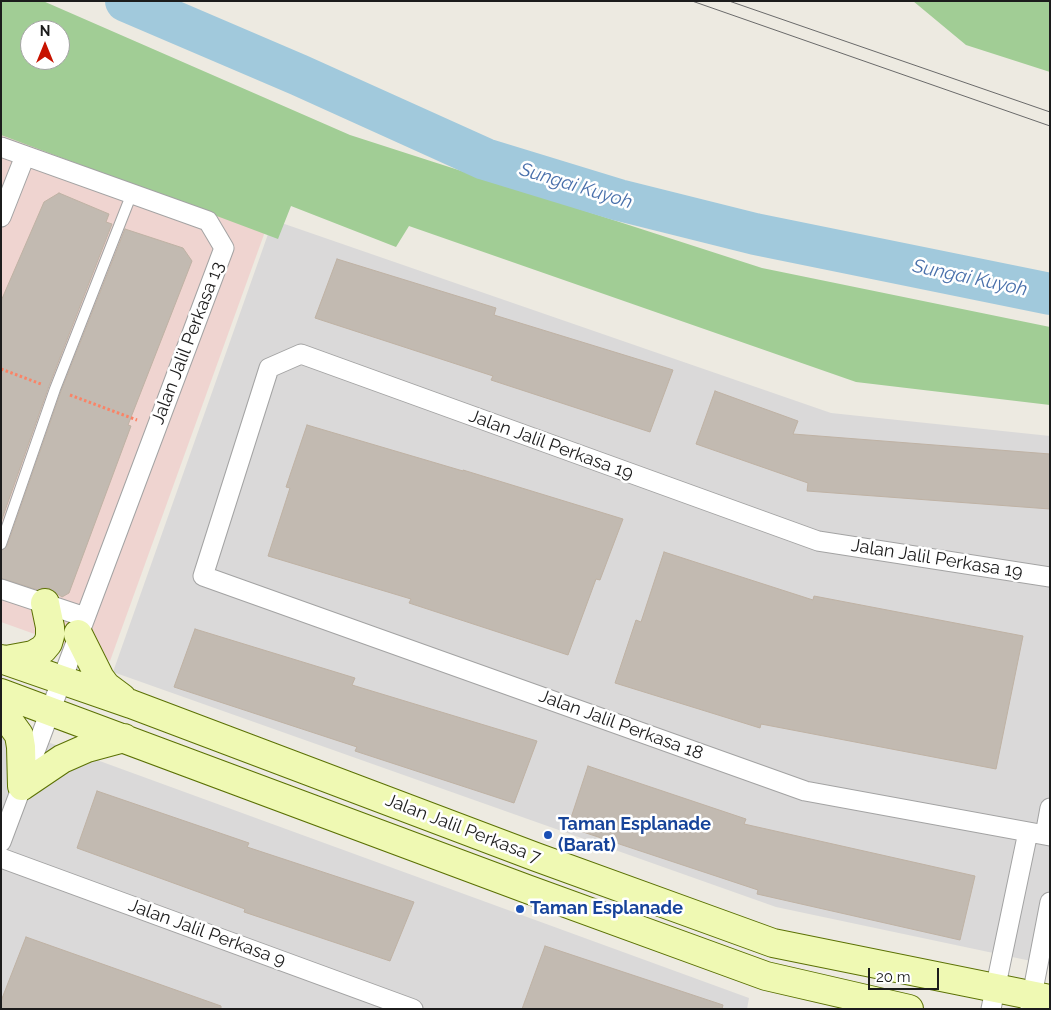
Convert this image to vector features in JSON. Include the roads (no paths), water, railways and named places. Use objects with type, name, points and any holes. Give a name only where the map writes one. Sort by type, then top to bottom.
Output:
[{"type":"street","name":"Jalan Jalil Perkasa 13","points":[[1,147],[208,221],[224,248],[1,842]]},
{"type":"street","points":[[1,217],[25,156]]},
{"type":"street","name":"Jalan Jalil Perkasa 19","points":[[203,576],[269,368],[301,354],[818,541],[1050,577]]},
{"type":"street","name":"Jalan Jalil Perkasa 18","points":[[203,576],[805,791],[1041,834]]},
{"type":"street","points":[[1,589],[44,604],[82,626],[100,678],[106,686],[131,704]]},
{"type":"street","points":[[3,660],[33,655],[48,643],[50,627],[44,604]]},
{"type":"street","name":"Jalan Jalil Perkasa 7","points":[[3,660],[131,704],[526,853],[773,943],[993,998],[1037,1001]]},
{"type":"street","name":"Jalan Jalil Perkasa 7","points":[[1,693],[766,976],[909,1009]]},
{"type":"street","points":[[1,710],[18,735],[21,747],[22,786]]},
{"type":"street","points":[[22,786],[62,759],[88,748],[124,738]]},
{"type":"street","points":[[993,998],[1050,808]]},
{"type":"street","name":"Jalan Jalil Perkasa 9","points":[[1,858],[413,1009]]},
{"type":"street","points":[[1037,1001],[1050,902]]},
{"type":"lane","points":[[1,544],[55,389],[132,194]]},
{"type":"waterway","name":"Sungai Kuyoh","points":[[126,1],[299,75],[485,159],[619,200],[755,234],[1050,294]]},
{"type":"tram line","points":[[692,1],[1050,126]]},
{"type":"tram line","points":[[729,1],[1050,112]]},
{"type":"place","name":"Taman Esplanade (Barat)","points":[[548,835]]},
{"type":"place","name":"Taman Esplanade","points":[[520,909]]}]
